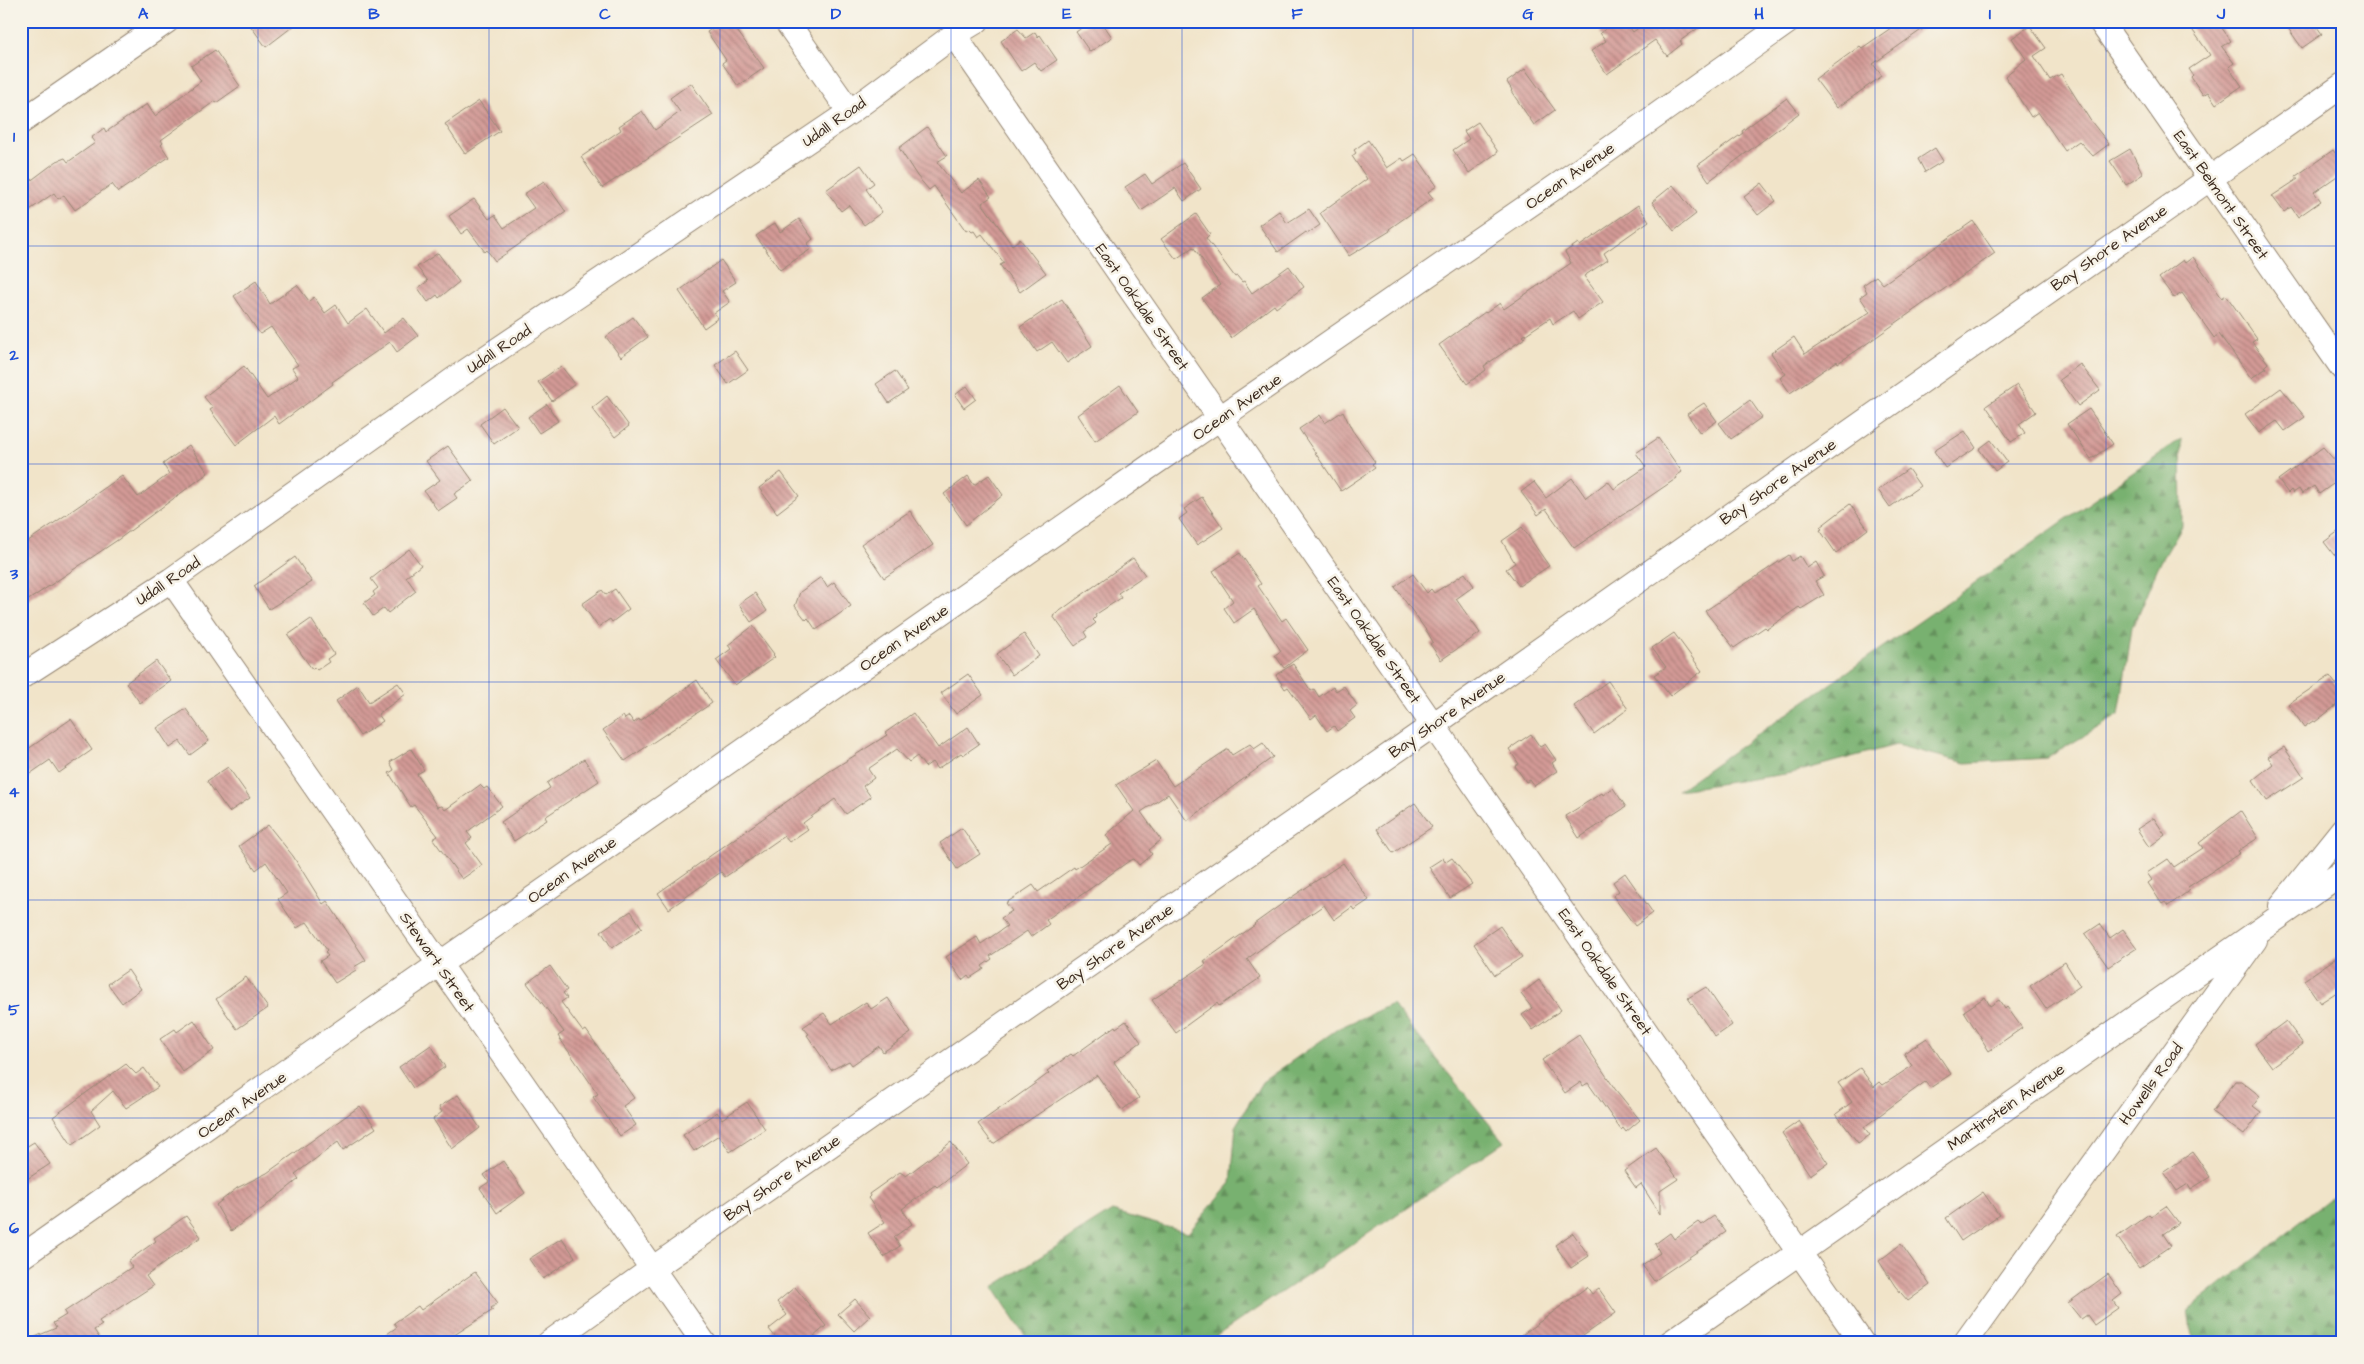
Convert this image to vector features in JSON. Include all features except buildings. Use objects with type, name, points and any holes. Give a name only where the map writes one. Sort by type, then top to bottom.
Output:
[{"type":"street","points":[[21,122],[167,21]]},
{"type":"street","points":[[786,21],[850,112]]},
{"type":"street","name":"Udall Road","points":[[21,677],[171,580],[453,380],[850,112],[954,35],[977,21]]},
{"type":"street","name":"Ocean Avenue","points":[[21,1257],[353,1027],[439,964],[1138,474],[1220,420],[1580,170],[1789,21]]},
{"type":"street","name":"East Belmont Street","points":[[2100,21],[2343,369]]},
{"type":"street","name":"East Oakdale Street","points":[[954,35],[1862,1343]]},
{"type":"street","name":"Bay Shore Avenue","points":[[549,1343],[652,1269],[1433,725],[2343,85]]},
{"type":"street","name":"Stewart Street","points":[[171,580],[704,1343]]},
{"type":"street","name":"Howells Road","points":[[1965,1343],[2266,925],[2343,829]]},
{"type":"street","name":"Martinstein Avenue","points":[[1670,1343],[2343,872]]},
{"type":"green space","points":[[2181,439],[2182,526],[2158,567],[2132,628],[2119,715],[2047,758],[1966,763],[1896,745],[1792,773],[1678,790]]},
{"type":"green space","points":[[1392,1004],[1504,1142],[1206,1343],[1030,1343],[993,1287],[1112,1211],[1188,1233],[1231,1183],[1236,1125],[1262,1082],[1339,1028]]},
{"type":"green space","points":[[2343,1188],[2343,1343],[2193,1343],[2188,1311]]}]
